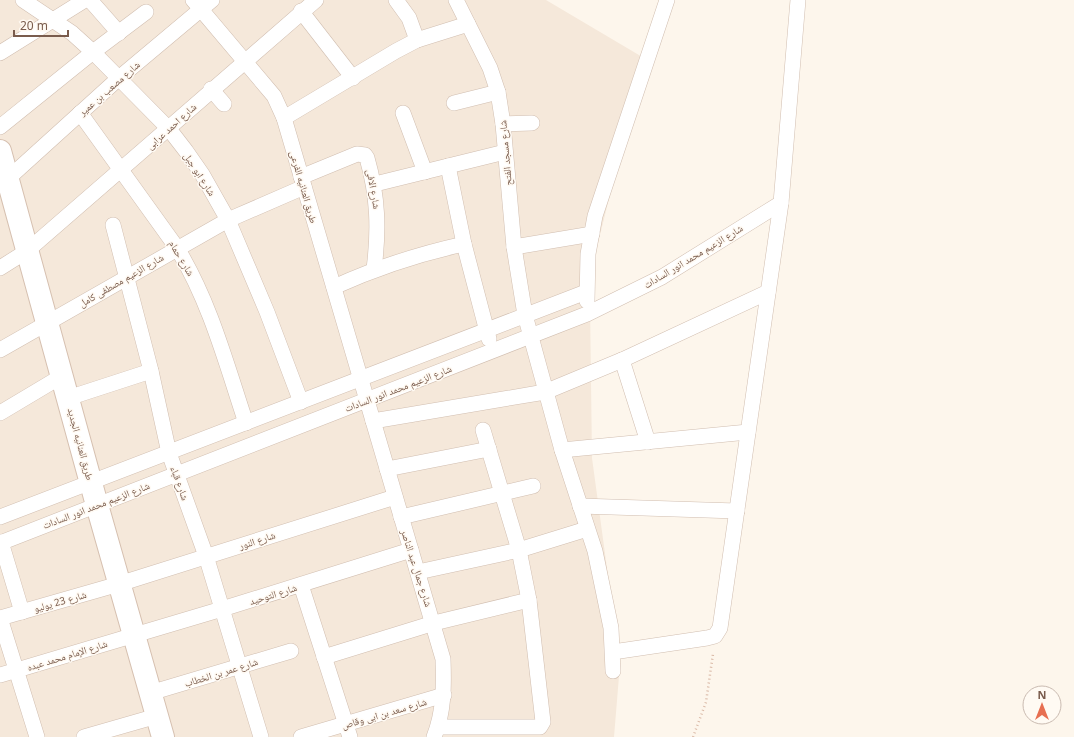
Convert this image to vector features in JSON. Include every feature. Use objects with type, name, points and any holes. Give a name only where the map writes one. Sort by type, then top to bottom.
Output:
[{"type":"street","name":"شارع ابو جبل","points":[[23,0],[72,32],[93,52],[169,129],[202,174],[228,220],[267,312],[302,402]]},
{"type":"street","points":[[0,53],[86,0]]},
{"type":"street","points":[[90,0],[120,33]]},
{"type":"street","name":"شارع مصعب بن عمير","points":[[4,182],[197,5],[212,0]]},
{"type":"street","name":"شارع احمد عرابى","points":[[0,268],[27,251],[316,0]]},
{"type":"street","points":[[396,0],[409,18],[418,40]]},
{"type":"street","name":"شارع مسجد الفتح","points":[[456,0],[490,68],[498,92],[503,124],[514,247],[525,315],[545,392],[587,529],[608,607],[613,652],[613,671]]},
{"type":"street","points":[[587,314],[586,292],[588,254],[595,216],[667,0]]},
{"type":"street","points":[[613,652],[715,636],[722,624],[781,203],[798,0]]},
{"type":"street","name":"طريق العنانيه الفرعى","points":[[197,5],[274,96],[284,118],[367,400]]},
{"type":"street","points":[[302,11],[353,78]]},
{"type":"street","points":[[0,127],[93,52],[146,12]]},
{"type":"street","points":[[284,118],[396,51],[418,40],[468,24]]},
{"type":"street","points":[[212,89],[224,104]]},
{"type":"street","points":[[454,104],[498,92]]},
{"type":"street","name":"شارع حمام","points":[[80,113],[177,248],[199,287],[208,307],[246,423]]},
{"type":"street","points":[[403,113],[425,172]]},
{"type":"street","points":[[503,124],[532,123]]},
{"type":"street","name":"طريق العنانيه الجديد","points":[[0,151],[4,182],[27,251],[163,737]]},
{"type":"street","points":[[375,184],[505,152]]},
{"type":"street","name":"شارع الافى","points":[[303,182],[361,153],[368,158],[375,184],[378,213],[378,234],[374,269]]},
{"type":"street","points":[[448,166],[464,244],[492,351]]},
{"type":"street","name":"شارع الزعيم مصطفى كامل","points":[[0,350],[177,248],[303,182]]},
{"type":"street","name":"شارع الزعيم محمد انور السادات","points":[[1,542],[587,314],[662,277],[781,203]]},
{"type":"street","name":"شارع قباء","points":[[113,225],[151,371],[169,453],[206,556],[261,737]]},
{"type":"street","points":[[514,247],[592,234]]},
{"type":"street","points":[[334,287],[374,269],[434,250],[464,244]]},
{"type":"street","points":[[0,517],[586,292]]},
{"type":"street","points":[[373,421],[545,392],[622,360],[768,292]]},
{"type":"street","points":[[622,360],[648,442]]},
{"type":"street","points":[[68,398],[151,371]]},
{"type":"street","points":[[0,413],[62,376]]},
{"type":"street","name":"شارع جمال عبد الناصر","points":[[367,400],[410,550],[434,623],[443,659],[444,695],[436,732]]},
{"type":"street","points":[[436,732],[504,732],[540,727],[543,722],[529,600],[519,550],[483,430]]},
{"type":"street","points":[[562,450],[748,432]]},
{"type":"street","points":[[387,469],[489,448]]},
{"type":"street","points":[[401,517],[533,486]]},
{"type":"street","name":"شارع النور","points":[[119,584],[395,497]]},
{"type":"street","points":[[580,506],[737,511]]},
{"type":"street","points":[[418,572],[519,550],[587,529]]},
{"type":"street","points":[[1,542],[22,612]]},
{"type":"street","name":"شارع التوحيد","points":[[134,634],[301,585],[410,550]]},
{"type":"street","name":"شارع 23 يوليو","points":[[0,618],[119,584]]},
{"type":"street","points":[[301,585],[348,730]]},
{"type":"street","points":[[324,656],[434,623],[529,600]]},
{"type":"street","points":[[0,618],[37,737]]},
{"type":"street","name":"شارع الإمام محمد عبده","points":[[0,675],[134,634]]},
{"type":"street","name":"شارع عمر بن الخطاب","points":[[150,693],[291,651]]},
{"type":"street","name":"شارع سعد بن ابى وقاص","points":[[301,737],[348,730],[444,695]]},
{"type":"street","points":[[84,737],[157,716]]},
{"type":"path","points":[[693,737],[706,702],[715,636]]},
{"type":"shaded area","points":[[0,0],[546,0],[644,58],[595,255],[590,305],[592,458],[620,664],[614,737],[0,737]]}]
